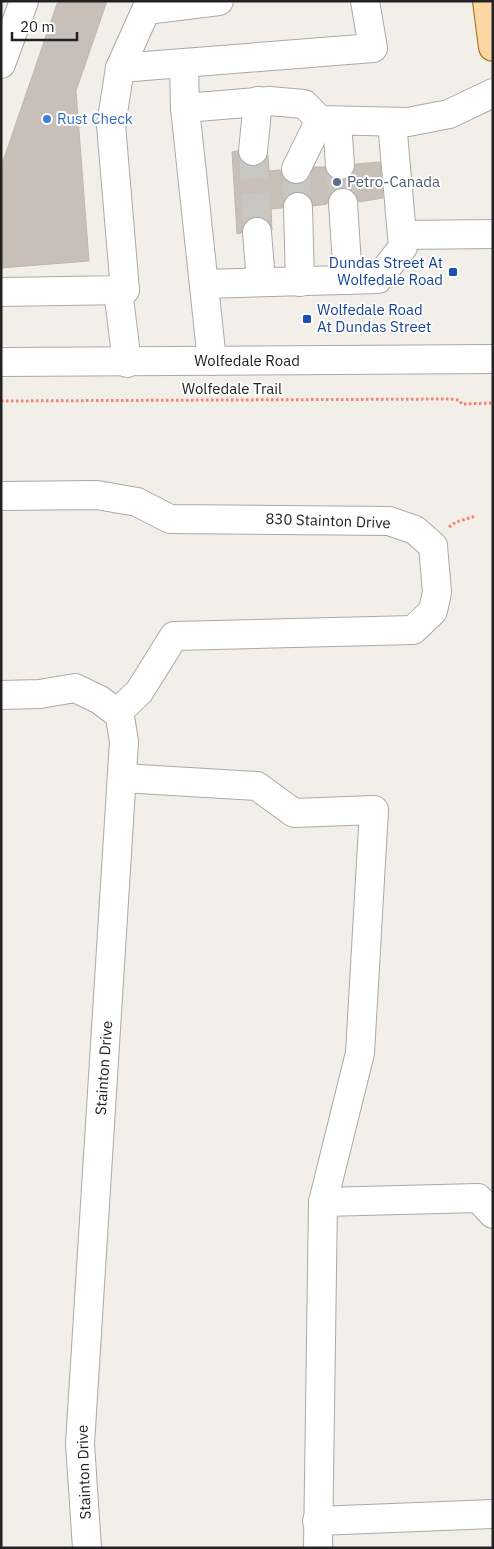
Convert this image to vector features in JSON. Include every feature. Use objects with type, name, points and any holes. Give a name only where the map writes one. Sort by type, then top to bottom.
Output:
[{"type":"main road","points":[[487,1],[493,47]]},
{"type":"street","points":[[1,64],[24,1]]},
{"type":"street","points":[[1,292],[125,290],[111,125],[120,68],[146,10],[218,1]]},
{"type":"street","points":[[120,68],[373,48],[365,1]]},
{"type":"street","points":[[184,63],[185,108],[212,361]]},
{"type":"street","points":[[185,108],[258,101],[304,104],[329,121],[408,122],[449,114],[493,93]]},
{"type":"street","points":[[252,150],[258,101]]},
{"type":"street","points":[[329,121],[340,166]]},
{"type":"street","points":[[296,169],[329,121]]},
{"type":"street","points":[[204,284],[378,280],[403,247],[392,122]]},
{"type":"street","points":[[343,203],[348,280]]},
{"type":"street","points":[[298,207],[300,282]]},
{"type":"street","points":[[257,232],[261,282]]},
{"type":"street","points":[[402,235],[493,234]]},
{"type":"street","points":[[118,290],[127,363]]},
{"type":"street","name":"Wolfedale Road","points":[[1,362],[127,363],[493,359]]},
{"type":"street","name":"830 Stainton Drive","points":[[1,496],[98,495],[137,502],[170,519],[389,521],[415,530],[433,546],[438,592],[434,610],[413,630],[174,636],[139,692],[117,713]]},
{"type":"street","points":[[1,695],[40,694],[75,688],[100,700],[117,713]]},
{"type":"street","name":"Stainton Drive","points":[[87,1548],[80,1444],[124,741],[120,717],[117,713]]},
{"type":"street","points":[[122,778],[257,786],[294,813],[374,810],[360,1053],[323,1202],[318,1548]]},
{"type":"street","points":[[323,1202],[478,1198],[493,1214]]},
{"type":"street","points":[[317,1521],[493,1514]]},
{"type":"path","name":"Wolfedale Trail","points":[[1,401],[450,399],[458,400],[462,404],[493,403]]},
{"type":"building","points":[[58,1],[107,1],[76,91],[89,261],[1,268],[1,167]]},
{"type":"building","points":[[238,151],[244,163],[251,166],[260,165],[268,155],[269,171],[280,170],[283,178],[297,185],[305,182],[314,167],[325,167],[327,173],[333,179],[342,180],[348,178],[354,172],[356,164],[380,162],[383,198],[359,202],[356,195],[350,189],[342,188],[335,190],[329,196],[327,204],[313,206],[311,198],[297,191],[289,194],[282,208],[271,209],[272,230],[270,223],[264,218],[255,217],[248,219],[241,233],[237,234],[232,152]]},
{"type":"tunnel","points":[[253,151],[257,232]]},
{"type":"tunnel","points":[[340,165],[343,203]]},
{"type":"tunnel","points":[[296,169],[298,207]]},
{"type":"place","name":"Rust Check","points":[[47,119]]},
{"type":"place","name":"Petro-Canada","points":[[337,182]]},
{"type":"place","name":"Dundas Street At Wolfedale Road","points":[[453,272]]},
{"type":"place","name":"Wolfedale Road At Dundas Street","points":[[307,319]]}]
